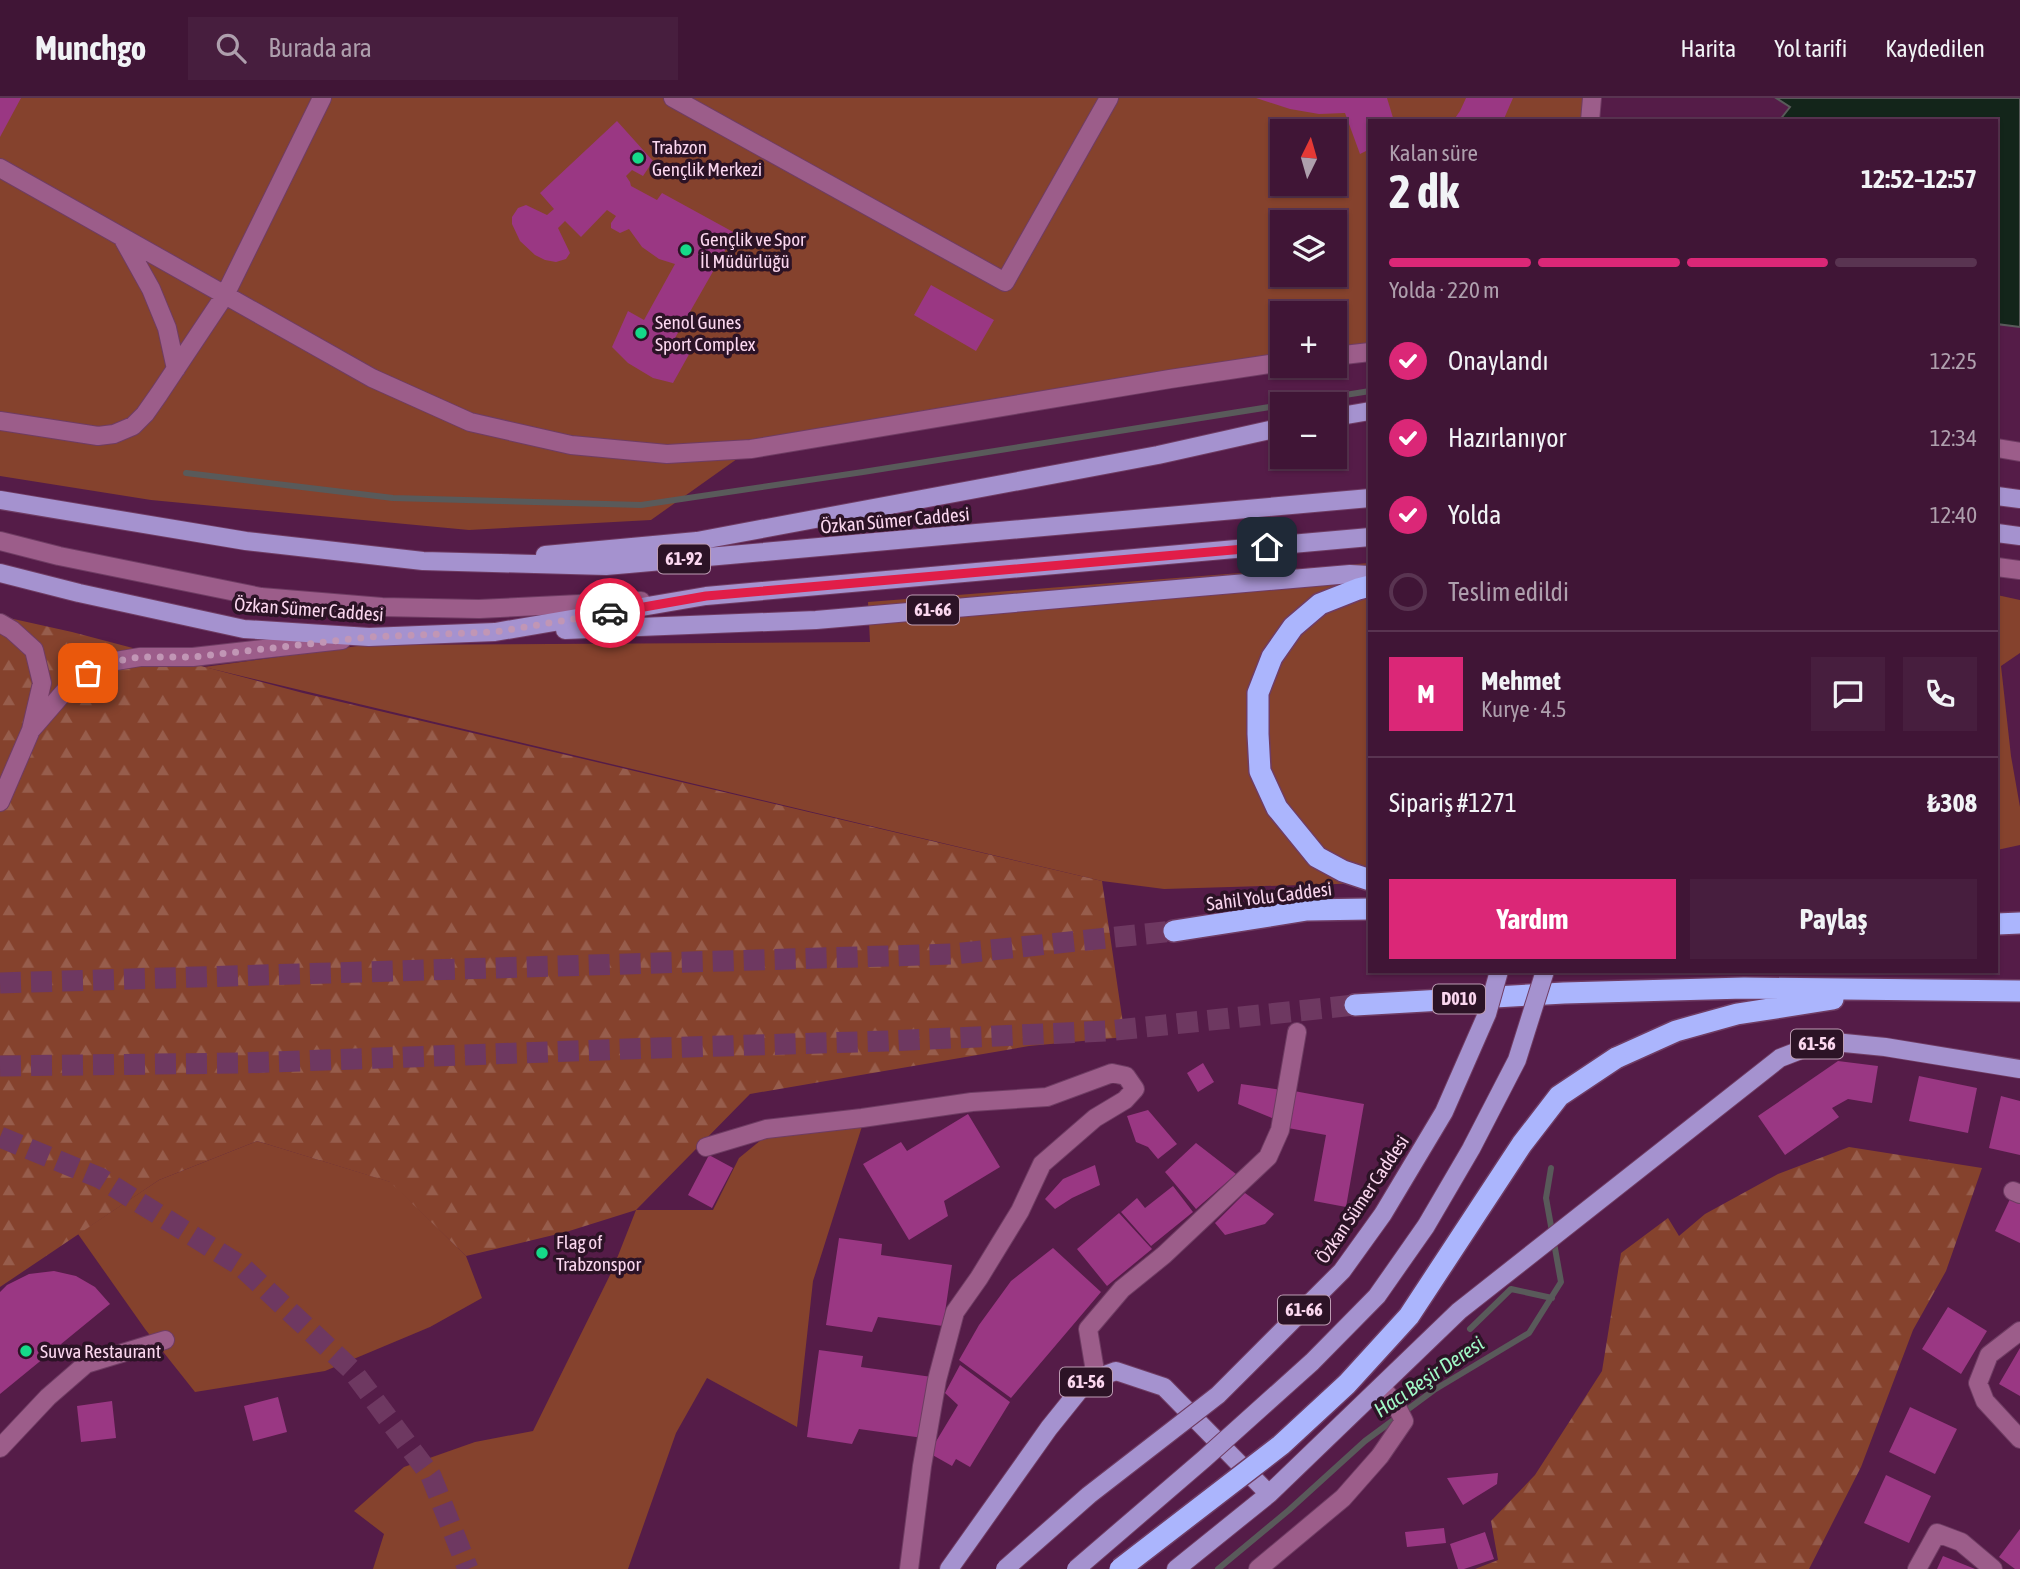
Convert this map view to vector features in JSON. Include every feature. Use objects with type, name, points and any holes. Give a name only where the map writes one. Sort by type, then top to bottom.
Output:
[{"type":"highway","points":[[1368,586],[1320,604],[1293,627],[1272,657],[1258,693],[1258,734],[1260,771],[1277,808],[1317,857],[1343,871],[1368,879]]},
{"type":"highway","name":"Sahil Yolu Caddesi","points":[[1174,931],[1307,911],[1368,909]]},
{"type":"highway","points":[[1998,924],[2020,923]]},
{"type":"highway","points":[[1998,936],[2020,936]]},
{"type":"highway","name":"D010","points":[[1355,1004],[1564,993],[1744,988],[2020,991]]},
{"type":"highway","points":[[1120,1569],[1281,1445],[1347,1384],[1409,1316],[1522,1144],[1559,1096],[1616,1058],[1676,1031],[1737,1014],[1888,990]]},
{"type":"main road","points":[[1347,415],[1368,411]]},
{"type":"main road","name":"Özkan Sümer Caddesi","points":[[423,561],[546,555],[697,541],[1158,455],[1270,430]]},
{"type":"main road","points":[[1998,496],[2020,499]]},
{"type":"main road","name":"Özkan Sümer Caddesi","points":[[0,500],[246,541],[423,561],[606,566],[1368,498]]},
{"type":"main road","points":[[1998,533],[2020,536]]},
{"type":"main road","name":"Özkan Sümer Caddesi","points":[[495,632],[706,596],[1368,537]]},
{"type":"main road","name":"Özkan Sümer Caddesi","points":[[0,573],[244,629],[369,637],[816,620],[1350,574],[1368,575]]},
{"type":"main road","name":"Özkan Sümer Caddesi","points":[[1005,1569],[1089,1495],[1218,1395],[1342,1271],[1383,1214],[1444,1112],[1487,1014],[1498,973]]},
{"type":"main road","name":"61-66","points":[[1076,1569],[1254,1415],[1312,1362],[1377,1296],[1426,1226],[1471,1149],[1517,1060],[1544,973]]},
{"type":"main road","name":"61-56","points":[[1176,1569],[1269,1494],[1459,1311],[1780,1058],[1824,1041],[1898,1049],[2020,1069]]},
{"type":"main road","name":"61-56","points":[[949,1569],[1049,1428],[1086,1382],[1116,1371],[1164,1387],[1269,1494]]},
{"type":"street","points":[[0,421],[97,436],[114,434],[133,426],[145,414],[225,295],[322,98]]},
{"type":"street","points":[[673,98],[1005,282],[1109,98]]},
{"type":"street","points":[[1590,119],[1592,98]]},
{"type":"street","points":[[0,168],[372,378],[470,422],[570,445],[667,454],[751,449],[1270,364]]},
{"type":"street","points":[[122,237],[151,289],[167,328],[176,369]]},
{"type":"street","points":[[1347,355],[1368,352]]},
{"type":"street","points":[[1998,448],[2020,452]]},
{"type":"street","points":[[0,541],[261,597],[382,607],[479,609],[706,596]]},
{"type":"street","points":[[1998,568],[2020,570]]},
{"type":"street","points":[[0,623],[34,650],[41,683],[31,730],[0,802]]},
{"type":"street","points":[[31,730],[71,684],[104,663],[140,657],[193,657],[369,637]]},
{"type":"street","points":[[1096,1377],[1088,1329],[1122,1289],[1164,1255],[1268,1157],[1280,1130],[1297,1032]]},
{"type":"street","points":[[706,1147],[766,1129],[972,1102],[1047,1097],[1112,1073],[1126,1076],[1135,1089],[1125,1100],[1095,1118],[1042,1164],[1020,1211],[955,1312],[935,1392],[909,1569]]},
{"type":"street","points":[[2020,1331],[1989,1355],[1978,1383],[1985,1401],[2020,1439]]},
{"type":"street","points":[[0,1448],[48,1396],[86,1364],[165,1339]]},
{"type":"street","points":[[1258,1569],[1343,1498],[1380,1456],[1404,1421],[1395,1403],[1381,1387]]},
{"type":"street","points":[[1917,1569],[1937,1533],[1961,1542],[1993,1569]]},
{"type":"green space","name":"Senol Gunes Sport Complex","points":[[0,98],[1592,98],[1590,119],[1368,119],[1368,352],[1347,355],[1347,301],[1270,301],[1270,364],[751,449],[651,520],[469,530],[151,500],[0,476]]},
{"type":"green space","points":[[1368,563],[1368,883],[1164,889],[1102,881],[204,667],[365,645],[870,642],[868,602]]},
{"type":"green space","points":[[1998,595],[2020,600],[2020,653],[2001,666],[2011,756],[2020,807],[2020,845],[1998,850]]},
{"type":"green space","points":[[0,616],[72,632],[303,693],[1102,881],[1125,1037],[1029,1046],[750,1094],[636,1210],[566,1232],[466,1256],[390,1182],[257,1141],[159,1180],[0,1287]]},
{"type":"green space","points":[[864,1120],[813,1281],[797,1427],[707,1378],[676,1433],[628,1569],[373,1569],[384,1534],[354,1511],[404,1467],[475,1442],[533,1431],[612,1271],[636,1210],[713,1210],[739,1158],[767,1135]]},
{"type":"green space","points":[[257,1141],[391,1182],[466,1256],[482,1298],[430,1327],[325,1371],[195,1392],[145,1329],[78,1234],[159,1180]]},
{"type":"green space","points":[[1849,1147],[1982,1168],[1946,1271],[1913,1330],[1861,1467],[1809,1569],[1475,1569],[1498,1560],[1491,1521],[1535,1475],[1602,1371],[1621,1253],[1668,1218],[1679,1236],[1705,1214],[1778,1174]]},
{"type":"shaded area","points":[[1776,98],[2020,98],[2020,327],[1998,324],[1998,119],[1781,119],[1790,107]]},
{"type":"building","points":[[0,98],[21,98],[0,137]]},
{"type":"building","points":[[1256,98],[1387,98],[1393,119],[1368,119],[1368,150],[1360,154],[1345,113],[1319,114],[1290,109]]},
{"type":"building","points":[[1466,98],[1513,98],[1504,119],[1454,119]]},
{"type":"building","name":"Gençlik ve Spor İl Müdürlüğü","points":[[617,121],[653,161],[643,176],[632,170],[626,176],[631,186],[657,200],[662,193],[735,233],[675,338],[692,349],[673,383],[653,378],[628,363],[612,347],[628,311],[644,320],[675,264],[659,259],[642,247],[629,229],[620,233],[611,228],[616,216],[607,210],[581,237],[565,221],[558,228],[570,253],[566,259],[556,262],[535,255],[520,241],[512,224],[512,217],[518,208],[526,205],[547,215],[554,209],[540,193]]},
{"type":"building","points":[[931,285],[994,320],[976,351],[914,315]]},
{"type":"building","points":[[1838,1061],[1878,1066],[1872,1103],[1848,1099],[1832,1108],[1839,1117],[1785,1155],[1758,1116]]},
{"type":"building","points":[[1203,1063],[1214,1082],[1198,1092],[1187,1073]]},
{"type":"building","points":[[1919,1076],[1977,1088],[1968,1133],[1909,1121]]},
{"type":"building","points":[[1241,1084],[1282,1090],[1277,1120],[1238,1104]]},
{"type":"building","points":[[1294,1091],[1364,1104],[1346,1207],[1314,1201],[1326,1135],[1288,1128]]},
{"type":"building","points":[[2001,1096],[2020,1101],[2020,1155],[1989,1148]]},
{"type":"building","points":[[1148,1110],[1177,1144],[1158,1159],[1148,1147],[1136,1142],[1127,1116]]},
{"type":"building","points":[[968,1114],[1000,1167],[944,1201],[948,1216],[909,1240],[863,1164],[901,1142],[907,1151]]},
{"type":"building","points":[[1196,1143],[1236,1174],[1196,1209],[1165,1172]]},
{"type":"building","points":[[709,1155],[733,1168],[712,1208],[688,1195]]},
{"type":"building","points":[[1095,1165],[1100,1185],[1055,1209],[1045,1199],[1063,1179]]},
{"type":"building","points":[[1173,1186],[1193,1212],[1151,1246],[1121,1212],[1137,1198],[1145,1208]]},
{"type":"building","points":[[1245,1193],[1274,1214],[1265,1224],[1225,1235],[1215,1223]]},
{"type":"building","points":[[2010,1199],[2020,1204],[2020,1243],[1995,1231]]},
{"type":"building","points":[[1119,1213],[1152,1249],[1107,1286],[1077,1249]]},
{"type":"building","points":[[839,1238],[882,1244],[881,1255],[952,1265],[943,1326],[878,1317],[872,1332],[826,1325]]},
{"type":"building","points":[[1053,1248],[1101,1292],[1011,1398],[959,1360],[979,1325],[1011,1281]]},
{"type":"building","name":"Suvva Restaurant","points":[[54,1271],[76,1276],[95,1287],[110,1304],[0,1394],[0,1292],[7,1285],[29,1274]]},
{"type":"building","points":[[1948,1307],[1987,1331],[1961,1374],[1922,1349]]},
{"type":"building","points":[[2020,1348],[2020,1396],[1999,1384]]},
{"type":"building","points":[[819,1350],[863,1356],[861,1367],[932,1377],[923,1438],[859,1429],[852,1444],[807,1437]]},
{"type":"building","points":[[960,1365],[1010,1402],[970,1467],[956,1459],[952,1466],[929,1453],[958,1405],[945,1393]]},
{"type":"building","points":[[278,1397],[287,1432],[253,1441],[244,1406]]},
{"type":"building","points":[[112,1401],[116,1438],[81,1442],[77,1406]]},
{"type":"building","points":[[1910,1407],[1957,1429],[1935,1474],[1889,1452]]},
{"type":"building","points":[[1498,1473],[1497,1484],[1463,1505],[1447,1478]]},
{"type":"building","points":[[1886,1475],[1931,1496],[1909,1543],[1864,1523]]},
{"type":"building","points":[[1444,1528],[1446,1543],[1407,1547],[1405,1532]]},
{"type":"building","points":[[2020,1529],[2020,1569],[2015,1569],[1999,1557]]},
{"type":"building","points":[[1485,1532],[1494,1559],[1458,1569],[1450,1544]]},
{"type":"building","points":[[1943,1556],[1975,1569],[1937,1569]]},
{"type":"waterway","points":[[186,473],[393,498],[641,505],[1368,391]]},
{"type":"waterway","name":"Hacı Beşir Deresi","points":[[1218,1569],[1289,1510],[1365,1441],[1434,1390],[1529,1333],[1561,1282],[1546,1198],[1551,1168]]},
{"type":"waterway","points":[[1470,1329],[1511,1289],[1552,1298]]},
{"type":"tunnel","points":[[0,983],[953,954],[1174,931]]},
{"type":"tunnel","points":[[0,1066],[244,1063],[887,1041],[1107,1031],[1355,1005]]},
{"type":"tunnel","points":[[0,1137],[100,1178],[241,1266],[351,1369],[431,1476],[468,1569]]},
{"type":"way so far","points":[[88,673],[104,663],[140,657],[193,657],[369,637],[495,632],[610,613]]},
{"type":"place","name":"Trabzon Gençlik Merkezi","points":[[638,158]]},
{"type":"place","name":"Gençlik ve Spor İl Müdürlüğü","points":[[686,250]]},
{"type":"place","name":"Senol Gunes Sport Complex","points":[[641,333]]},
{"type":"place","name":"Flag of Trabzonspor","points":[[542,1253]]},
{"type":"place","name":"Suvva Restaurant","points":[[26,1351]]},
{"type":"route","points":[[610,613],[706,596],[1267,547]]}]
